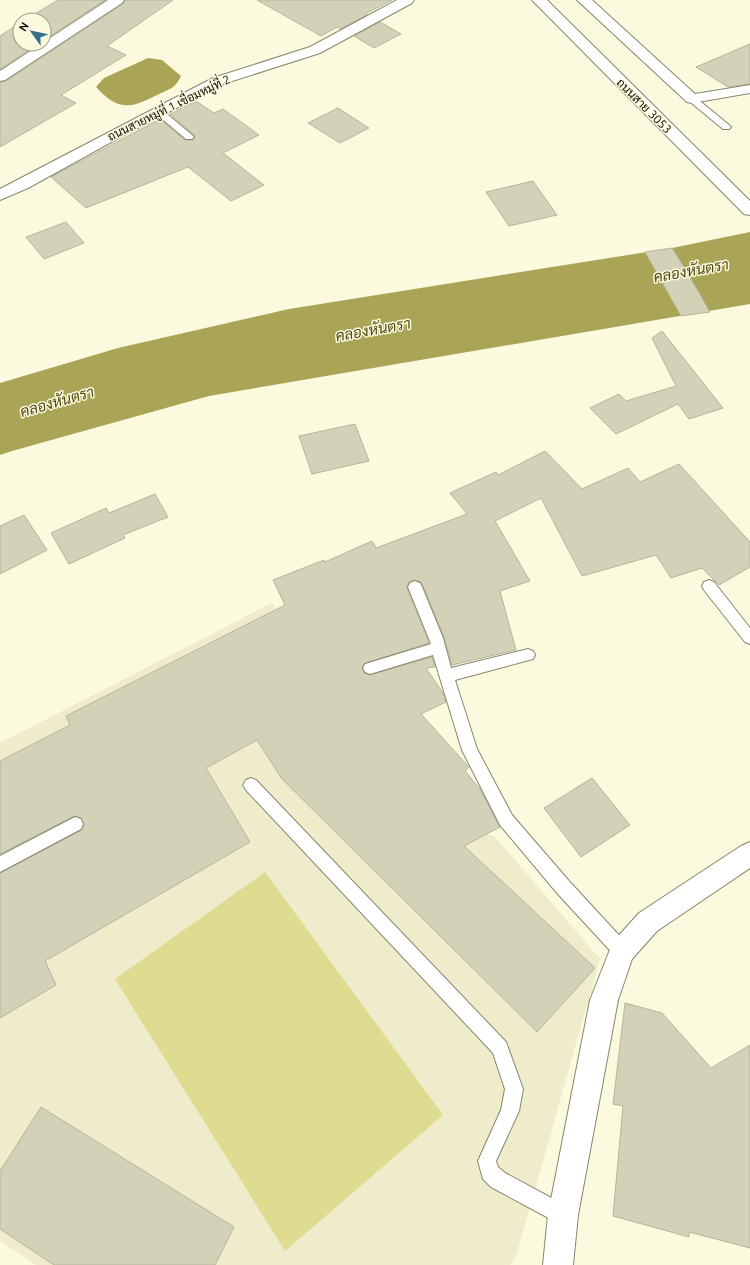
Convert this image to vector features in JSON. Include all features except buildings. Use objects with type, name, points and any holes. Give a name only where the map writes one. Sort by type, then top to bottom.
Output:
[{"type":"street","points":[[0,77],[117,0]]},
{"type":"street","name":"ถนนสายหมู่ที่ 1 เชื่อมหมู่ที่ 2","points":[[0,195],[22,185],[158,111],[218,81],[315,50],[407,0]]},
{"type":"street","name":"ถนนสาย 3053","points":[[540,0],[750,210]]},
{"type":"street","points":[[584,0],[692,99],[750,89]]},
{"type":"street","points":[[558,1265],[563,1215],[604,1000],[622,951],[648,922],[750,854]]},
{"type":"lane","points":[[692,99],[726,127]]},
{"type":"lane","points":[[158,111],[189,136]]},
{"type":"lane","points":[[709,586],[750,638]]},
{"type":"lane","points":[[415,587],[438,648],[470,750],[506,820],[563,887],[622,951]]},
{"type":"lane","points":[[370,668],[438,648]]},
{"type":"lane","points":[[446,676],[528,655]]},
{"type":"lane","points":[[251,785],[500,1048],[514,1089],[510,1111],[487,1161],[490,1172],[498,1180],[563,1215]]},
{"type":"lane","points":[[0,864],[75,824]]},
{"type":"shaded area","points":[[272,603],[365,743],[436,809],[495,837],[600,959],[517,1253],[510,1265],[36,1265],[0,1241],[0,743]]},
{"type":"shaded area","points":[[265,872],[443,1115],[285,1251],[115,979]]},
{"type":"water","points":[[148,58],[162,60],[181,76],[174,86],[148,100],[132,105],[118,104],[104,95],[96,87],[104,78]]},
{"type":"water","name":"คลองหันตรา","points":[[750,232],[750,304],[209,396],[0,455],[0,383],[118,348],[289,309],[672,248]]}]
